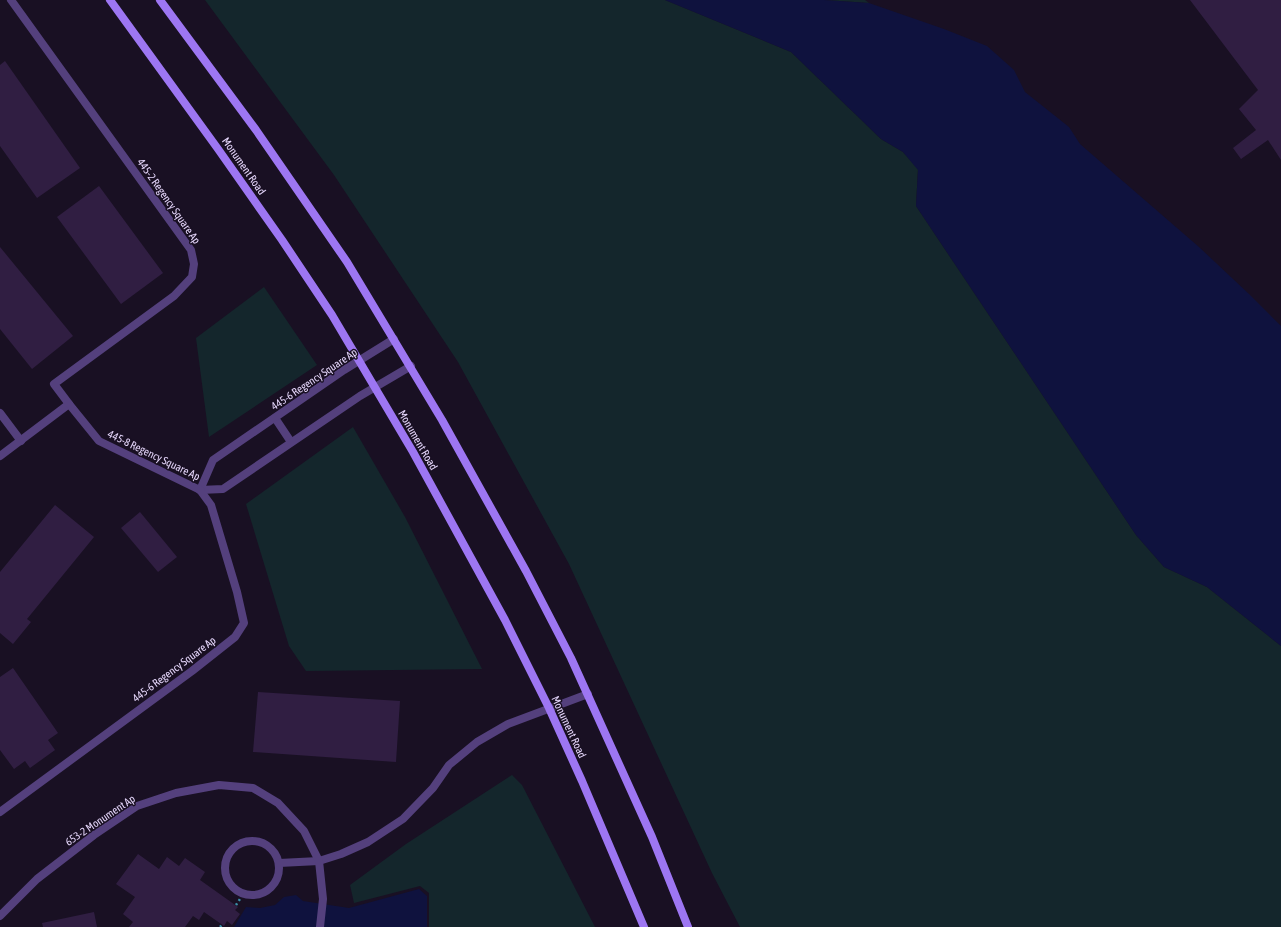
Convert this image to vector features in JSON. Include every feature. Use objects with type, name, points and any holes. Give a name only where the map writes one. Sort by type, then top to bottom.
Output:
[{"type":"main road","name":"Monument Road","points":[[110,0],[282,240],[332,315],[413,452],[454,524],[505,620],[549,708],[582,781],[644,927]]},
{"type":"main road","points":[[160,0],[256,130],[347,262],[411,366],[446,427],[526,571],[588,694],[652,837],[688,927]]},
{"type":"street","name":"445-2 Regency Square Ap","points":[[11,0],[191,250],[194,264],[192,277],[174,296],[54,384]]},
{"type":"street","name":"445-6 Regency Square Ap","points":[[0,812],[192,671],[234,637],[244,623],[237,592],[211,505],[200,490],[213,460],[344,370],[394,339]]},
{"type":"street","points":[[200,490],[223,489],[375,387],[411,366]]},
{"type":"street","name":"445-8 Regency Square Ap","points":[[54,384],[100,441],[200,490]]},
{"type":"street","points":[[0,456],[69,404]]},
{"type":"street","points":[[0,414],[21,441]]},
{"type":"street","points":[[275,418],[291,442]]},
{"type":"street","points":[[279,863],[319,861],[341,854],[368,842],[403,819],[433,788],[449,765],[476,742],[508,724],[588,694]]},
{"type":"street","name":"653-2 Monument Ap","points":[[0,916],[37,879],[94,835],[137,806],[176,793],[219,786],[253,788],[278,803],[299,825],[304,831],[319,861]]},
{"type":"street","points":[[247,841],[264,843],[271,848],[279,863],[279,872],[276,881],[270,888],[262,893],[254,895],[244,893],[236,889],[230,883],[226,875],[225,866],[228,858],[232,850],[239,844],[247,841]]},
{"type":"street","points":[[319,861],[323,899],[320,927]]},
{"type":"path","points":[[236,905],[244,893]]},
{"type":"shaded area","points":[[205,0],[665,0],[791,52],[881,139],[903,152],[918,169],[916,206],[1136,535],[1164,567],[1207,587],[1281,646],[1281,927],[740,927],[712,873],[569,564],[458,362],[334,175]]},
{"type":"shaded area","points":[[665,0],[824,0],[869,3],[944,29],[987,46],[1014,70],[1025,92],[1069,127],[1080,144],[1199,247],[1281,326],[1281,646],[1207,587],[1164,567],[1136,535],[916,206],[918,170],[903,152],[881,139],[791,52]]},
{"type":"shaded area","points":[[824,0],[865,0],[869,3]]},
{"type":"shaded area","points":[[264,287],[317,365],[209,437],[196,338]]},
{"type":"shaded area","points":[[353,427],[405,517],[482,669],[306,671],[289,646],[246,504]]},
{"type":"shaded area","points":[[512,775],[522,785],[595,927],[429,927],[429,893],[420,886],[354,903],[350,885],[406,844]]},
{"type":"shaded area","points":[[419,889],[427,896],[427,927],[234,927],[246,907],[260,908],[275,905],[284,897],[296,895],[303,901],[349,908]]},
{"type":"building","points":[[1190,0],[1281,0],[1281,160],[1268,140],[1241,159],[1233,148],[1256,130],[1239,109],[1258,90]]},
{"type":"building","points":[[5,61],[80,168],[37,198],[0,146],[0,65]]},
{"type":"building","points":[[99,186],[163,273],[121,304],[57,217]]},
{"type":"building","points":[[0,247],[73,336],[32,369],[0,329]]},
{"type":"building","points":[[55,505],[94,537],[27,619],[31,622],[13,644],[0,633],[0,572]]},
{"type":"building","points":[[140,512],[177,557],[158,572],[121,528]]},
{"type":"building","points":[[13,668],[58,733],[48,740],[55,750],[30,768],[25,761],[14,769],[0,750],[0,677]]},
{"type":"building","points":[[258,692],[400,701],[396,762],[253,752]]},
{"type":"building","points":[[138,854],[159,869],[167,857],[179,866],[185,858],[205,872],[200,880],[238,907],[235,910],[240,914],[232,925],[227,921],[224,926],[204,912],[199,920],[193,916],[185,927],[129,927],[133,922],[123,914],[135,897],[116,884]]},
{"type":"building","points":[[94,912],[97,927],[43,927],[42,923]]}]
